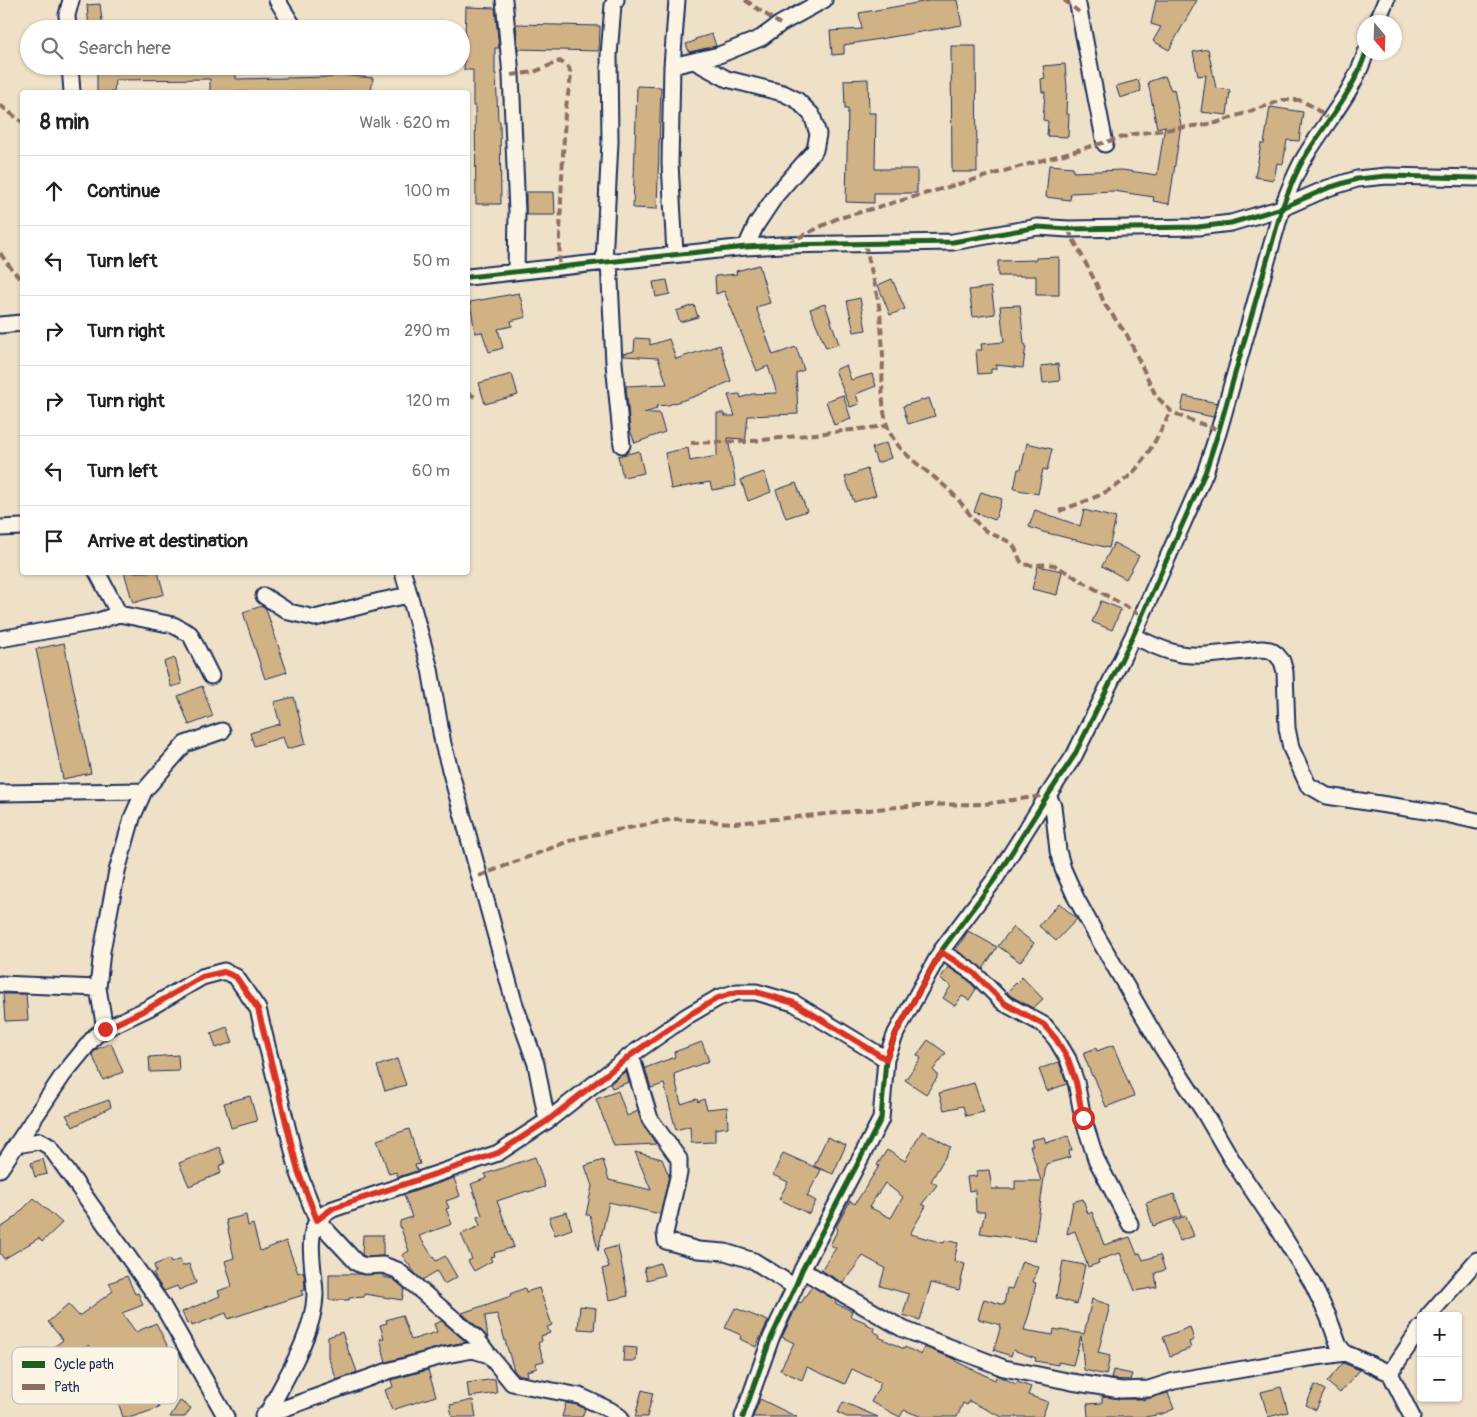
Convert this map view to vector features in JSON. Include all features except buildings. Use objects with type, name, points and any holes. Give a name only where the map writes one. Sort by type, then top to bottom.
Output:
[{"type":"street","points":[[67,20],[71,0]]},
{"type":"street","points":[[277,0],[289,20]]},
{"type":"street","points":[[504,0],[511,76],[516,212],[516,271]]},
{"type":"street","points":[[616,0],[613,5],[610,55],[607,261],[622,445]]},
{"type":"street","points":[[675,254],[670,163],[672,66],[677,0]]},
{"type":"street","points":[[672,66],[719,55],[761,38],[780,24],[824,0]]},
{"type":"street","points":[[1077,0],[1105,144]]},
{"type":"street","points":[[1380,15],[1386,0]]},
{"type":"street","points":[[743,1417],[771,1338],[802,1270],[881,1119],[886,1059],[896,1033],[941,952],[995,879],[1074,756],[1133,636],[1205,473],[1282,208],[1305,156],[1347,94],[1364,60]]},
{"type":"street","points":[[694,61],[727,79],[782,93],[797,100],[812,116],[818,134],[815,150],[776,195],[756,225],[746,247]]},
{"type":"street","points":[[71,75],[72,90]]},
{"type":"street","points":[[470,277],[746,247],[953,242],[1038,227],[1068,229],[1198,227],[1231,223],[1282,208],[1328,188],[1357,179],[1387,176],[1477,178]]},
{"type":"street","points":[[0,325],[20,323]]},
{"type":"street","points":[[0,528],[20,527]]},
{"type":"street","points":[[99,575],[119,614]]},
{"type":"street","points":[[405,575],[430,669],[443,744],[514,1002],[536,1064],[547,1121]]},
{"type":"street","points":[[264,596],[289,612],[315,618],[409,595]]},
{"type":"street","points":[[0,639],[95,622],[119,614],[173,625],[190,634],[211,676]]},
{"type":"street","points":[[1133,636],[1177,654],[1190,655],[1270,650],[1282,661],[1285,672],[1286,728],[1291,748],[1308,785],[1327,796],[1446,814],[1477,821]]},
{"type":"street","points":[[105,1029],[98,988],[102,951],[117,871],[132,818],[144,791],[185,744],[222,731]]},
{"type":"street","points":[[0,794],[144,791]]},
{"type":"street","points":[[1048,795],[1053,806],[1058,850],[1063,869],[1076,898],[1161,1046],[1311,1281],[1328,1316],[1339,1346],[1345,1353],[1390,1373],[1412,1417]]},
{"type":"street","points":[[941,952],[974,973],[1004,1003],[1044,1025],[1056,1039],[1068,1059],[1076,1082],[1083,1118],[1096,1159],[1130,1224]]},
{"type":"street","points":[[0,1169],[63,1075],[95,1036],[105,1029],[149,1008],[202,977],[224,972],[236,977],[258,1009],[298,1171],[317,1220],[357,1262],[365,1266],[383,1265],[397,1270],[477,1340],[512,1383],[580,1396],[610,1410],[620,1417]]},
{"type":"street","points":[[0,984],[98,988]]},
{"type":"street","points":[[265,1416],[305,1339],[312,1318],[315,1294],[311,1238],[317,1220],[333,1208],[498,1153],[547,1121],[631,1055],[687,1016],[718,998],[737,992],[756,992],[794,1003],[886,1059]]},
{"type":"street","points":[[631,1055],[650,1119],[679,1159],[679,1173],[665,1233],[666,1241],[698,1250],[725,1252],[754,1261],[795,1287]]},
{"type":"street","points":[[16,1146],[40,1141],[50,1147],[161,1303],[226,1417]]},
{"type":"street","points":[[1432,1312],[1477,1260]]},
{"type":"street","points":[[802,1270],[903,1329],[1004,1368],[1088,1385],[1121,1390],[1149,1389],[1174,1381],[1345,1353]]},
{"type":"street","points":[[1390,1373],[1417,1332]]},
{"type":"street","points":[[265,1416],[388,1371],[446,1354],[473,1350],[489,1355]]},
{"type":"marked path","points":[[745,0],[780,24]]},
{"type":"marked path","points":[[1064,0],[1079,12]]},
{"type":"marked path","points":[[511,75],[534,72],[560,61],[569,68],[571,76],[565,113],[559,268]]},
{"type":"marked path","points":[[788,243],[836,219],[1134,134],[1216,123],[1283,100],[1299,100],[1312,106],[1330,120]]},
{"type":"marked path","points":[[0,105],[20,120]]},
{"type":"marked path","points":[[1068,229],[1096,283],[1105,305],[1127,335],[1156,396],[1171,411],[1184,418],[1219,430]]},
{"type":"marked path","points":[[865,244],[880,316],[884,409],[887,425],[898,445],[915,462],[944,485],[982,528],[1012,544],[1023,564],[1054,565],[1142,616]]},
{"type":"marked path","points":[[0,253],[20,279]]},
{"type":"marked path","points":[[470,394],[477,399]]},
{"type":"marked path","points":[[1059,511],[1101,494],[1121,483],[1129,476],[1147,455],[1171,411]]},
{"type":"marked path","points":[[691,443],[753,441],[887,426]]},
{"type":"marked path","points":[[479,876],[577,838],[674,819],[735,823],[918,805],[985,804],[1048,795]]},
{"type":"cycle path","points":[[743,1417],[771,1338],[802,1270],[881,1119],[886,1059],[896,1033],[941,951],[995,879],[1074,756],[1133,636],[1205,473],[1287,194],[1302,161],[1355,80],[1363,60]]},
{"type":"cycle path","points":[[470,277],[746,247],[953,242],[1038,227],[1068,229],[1198,227],[1231,223],[1282,208],[1328,188],[1357,179],[1387,176],[1477,178]]},
{"type":"route","points":[[105,1029],[149,1008],[202,977],[224,972],[236,977],[258,1009],[298,1171],[317,1220],[333,1208],[498,1153],[547,1121],[631,1055],[687,1016],[718,998],[737,992],[756,992],[794,1003],[886,1059],[896,1033],[941,952],[974,973],[1004,1003],[1044,1025],[1056,1039],[1068,1059],[1076,1082],[1083,1118]]}]
